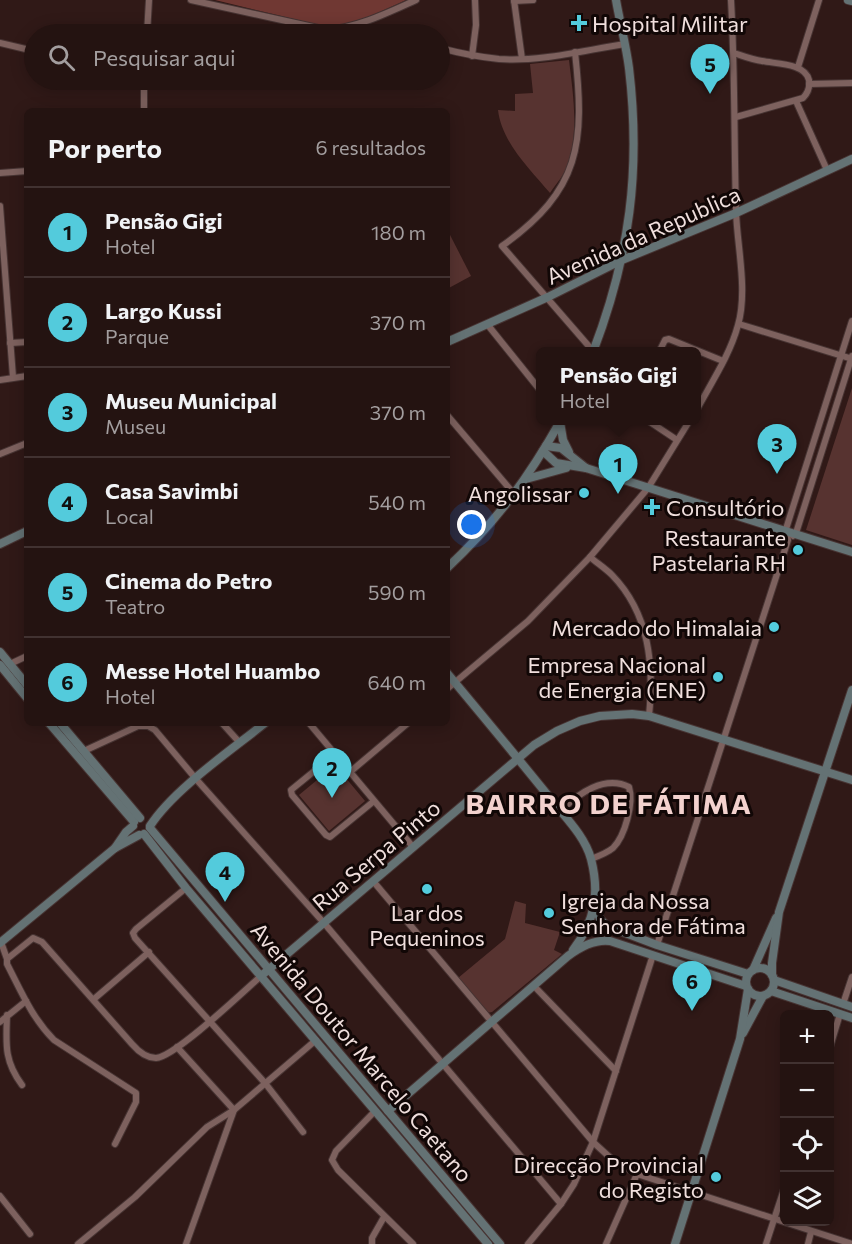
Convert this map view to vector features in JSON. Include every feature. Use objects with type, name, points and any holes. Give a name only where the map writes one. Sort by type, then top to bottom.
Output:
[{"type":"street","points":[[148,24],[149,0]]},
{"type":"street","points":[[191,0],[295,24]]},
{"type":"street","points":[[360,24],[416,0]]},
{"type":"street","points":[[472,56],[476,25],[475,0]]},
{"type":"street","points":[[522,58],[514,0],[533,0]]},
{"type":"street","points":[[594,347],[622,260],[630,218],[634,147],[631,88],[616,0]]},
{"type":"street","points":[[701,402],[739,324],[741,267],[736,213],[736,117],[731,0]]},
{"type":"street","points":[[798,67],[819,0]]},
{"type":"street","points":[[848,0],[852,1]]},
{"type":"street","points":[[0,44],[24,49]]},
{"type":"street","points":[[450,50],[472,56],[501,59],[575,52],[625,44]]},
{"type":"street","points":[[575,52],[579,132],[572,166],[559,191],[541,214],[502,246],[590,347]]},
{"type":"street","points":[[734,53],[759,61],[798,67],[808,77],[809,84],[807,94],[796,101],[736,117]]},
{"type":"street","points":[[809,84],[852,82]]},
{"type":"street","points":[[144,90],[144,108]]},
{"type":"street","points":[[796,101],[827,170]]},
{"type":"street","name":"Avenida da Republica","points":[[450,341],[548,297],[622,260],[736,213],[852,159]]},
{"type":"street","points":[[0,174],[24,171]]},
{"type":"street","points":[[0,206],[3,310],[10,343],[13,377]]},
{"type":"street","points":[[657,945],[788,540],[786,529],[852,321]]},
{"type":"street","points":[[487,324],[536,385]]},
{"type":"street","points":[[739,324],[852,358],[796,533],[788,540]]},
{"type":"street","points":[[661,347],[665,340],[669,339],[690,347]]},
{"type":"street","points":[[10,343],[24,342]]},
{"type":"street","points":[[701,351],[723,360]]},
{"type":"street","points":[[0,380],[24,376]]},
{"type":"street","points":[[825,405],[837,408]]},
{"type":"street","points":[[450,419],[515,495]]},
{"type":"street","points":[[450,565],[485,531],[515,495],[558,425]]},
{"type":"street","points":[[561,425],[572,462]]},
{"type":"street","points":[[654,425],[677,440]]},
{"type":"street","points":[[450,687],[528,621],[590,557],[648,488],[687,425]]},
{"type":"street","points":[[0,454],[24,444]]},
{"type":"street","points":[[545,448],[561,448],[572,462]]},
{"type":"street","points":[[545,448],[556,463],[572,462],[852,552]]},
{"type":"street","points":[[526,479],[572,462]]},
{"type":"street","points":[[806,468],[816,471]]},
{"type":"street","points":[[0,544],[24,532]]},
{"type":"street","points":[[590,557],[612,575],[626,594],[646,636],[652,686],[649,716]]},
{"type":"street","points":[[0,652],[24,681]]},
{"type":"street","points":[[10,664],[24,657]]},
{"type":"street","points":[[0,665],[24,694]]},
{"type":"street","points":[[450,677],[582,839],[591,859],[595,905],[600,919],[607,926],[657,945],[750,972],[764,969],[773,977],[848,1006],[852,977]]},
{"type":"street","points":[[675,1244],[740,1039],[750,972],[779,912],[852,690]]},
{"type":"street","name":"Rua Serpa Pinto","points":[[265,973],[546,737],[580,721],[610,715],[649,716],[852,780]]},
{"type":"street","name":"Avenida Doutor Marcelo Caetano","points":[[52,726],[137,821]]},
{"type":"street","name":"Avenida Doutor Marcelo Caetano","points":[[63,726],[137,821],[135,831],[146,831]]},
{"type":"street","points":[[84,751],[138,726],[148,726],[155,730],[324,923],[561,1204]]},
{"type":"street","points":[[225,726],[240,743]]},
{"type":"street","points":[[115,1144],[136,1102],[136,1093],[54,1040],[34,1018],[7,964],[1,943],[114,849],[146,831],[158,813],[261,726]]},
{"type":"street","points":[[311,726],[413,848]]},
{"type":"street","points":[[350,772],[404,726]]},
{"type":"street","points":[[334,755],[291,790],[292,795],[326,835],[330,837],[374,801]]},
{"type":"street","points":[[561,811],[590,789],[614,783],[621,783],[629,787],[632,795],[629,813],[619,838],[614,847],[591,859]]},
{"type":"street","points":[[114,849],[137,821],[158,813]]},
{"type":"street","name":"Avenida Doutor Marcelo Caetano","points":[[137,821],[148,820],[146,831],[186,888],[388,1111],[500,1244]]},
{"type":"street","name":"Avenida Doutor Marcelo Caetano","points":[[146,831],[265,973],[316,1040],[488,1244]]},
{"type":"street","points":[[373,881],[593,1142],[615,1162],[637,1174],[852,1244]]},
{"type":"street","points":[[186,888],[136,929],[135,938],[265,1083],[303,1132]]},
{"type":"street","points":[[568,956],[586,930],[595,905]]},
{"type":"street","points":[[740,1039],[767,994],[773,977],[772,963],[779,912]]},
{"type":"street","points":[[7,958],[33,938],[38,939],[132,1044],[144,1054],[159,1058],[210,1021],[265,973]]},
{"type":"street","points":[[388,1111],[568,956],[588,944],[603,940],[747,987],[753,994],[767,994],[852,1018]]},
{"type":"street","points":[[94,999],[149,952]]},
{"type":"street","points":[[528,1244],[561,1204],[574,1184],[593,1142],[653,955]]},
{"type":"street","points":[[534,986],[616,1071]]},
{"type":"street","points":[[0,1022],[26,1001]]},
{"type":"street","points":[[834,1034],[840,1014]]},
{"type":"street","points":[[7,1015],[6,1045],[9,1063],[22,1085]]},
{"type":"street","points":[[78,1244],[135,1197],[207,1127],[234,1110],[316,1040]]},
{"type":"street","points":[[177,1047],[234,1110]]},
{"type":"street","points":[[186,1244],[234,1110]]},
{"type":"street","points":[[375,1111],[336,1151],[332,1161],[384,1218],[413,1244]]},
{"type":"street","points":[[606,1244],[637,1174]]},
{"type":"street","points":[[0,1196],[30,1234]]},
{"type":"street","points":[[766,1244],[780,1203]]},
{"type":"street","points":[[372,1244],[372,1238],[384,1218]]},
{"type":"street","points":[[808,1244],[811,1232]]},
{"type":"shaded area","points":[[215,0],[406,0],[358,20],[342,24],[315,24]]},
{"type":"shaded area","points":[[569,60],[574,112],[573,138],[567,168],[550,193],[511,144],[505,134],[498,110],[515,111],[515,94],[533,93],[530,64]]},
{"type":"shaded area","points":[[450,235],[471,276],[450,287]]},
{"type":"shaded area","points":[[852,388],[852,545],[806,530]]},
{"type":"shaded area","points":[[335,765],[365,801],[329,831],[299,795]]},
{"type":"shaded area","points":[[515,901],[526,904],[525,923],[560,932],[554,950],[562,954],[492,1012],[487,1013],[458,978],[505,939]]},
{"type":"place","name":"Hospital Militar","points":[[579,23]]},
{"type":"place","name":"Cinema do Petro","points":[[710,94]]},
{"type":"place","name":"Museu Municipal","points":[[777,474]]},
{"type":"place","name":"Angolissar","points":[[584,493]]},
{"type":"place","name":"Pensão Gigi","points":[[618,494]]},
{"type":"place","name":"Consultório","points":[[652,507]]},
{"type":"place","name":"Restaurante Pastelaria RH","points":[[798,550]]},
{"type":"place","name":"Mercado do Himalaia","points":[[774,627]]},
{"type":"place","name":"Empresa Nacional de Energia (ENE)","points":[[718,677]]},
{"type":"place","name":"Largo Kussi","points":[[332,798]]},
{"type":"place","name":"Lar dos Pequeninos","points":[[427,889]]},
{"type":"place","name":"Casa Savimbi","points":[[225,902]]},
{"type":"place","name":"Igreja da Nossa Senhora de Fátima","points":[[549,913]]},
{"type":"place","name":"Messe Hotel Huambo","points":[[692,1011]]},
{"type":"place","name":"Direcção Provincial do Registo","points":[[716,1177]]},
{"type":"district","name":"BAIRRO DE FÁTIMA","points":[[609,803]]}]
